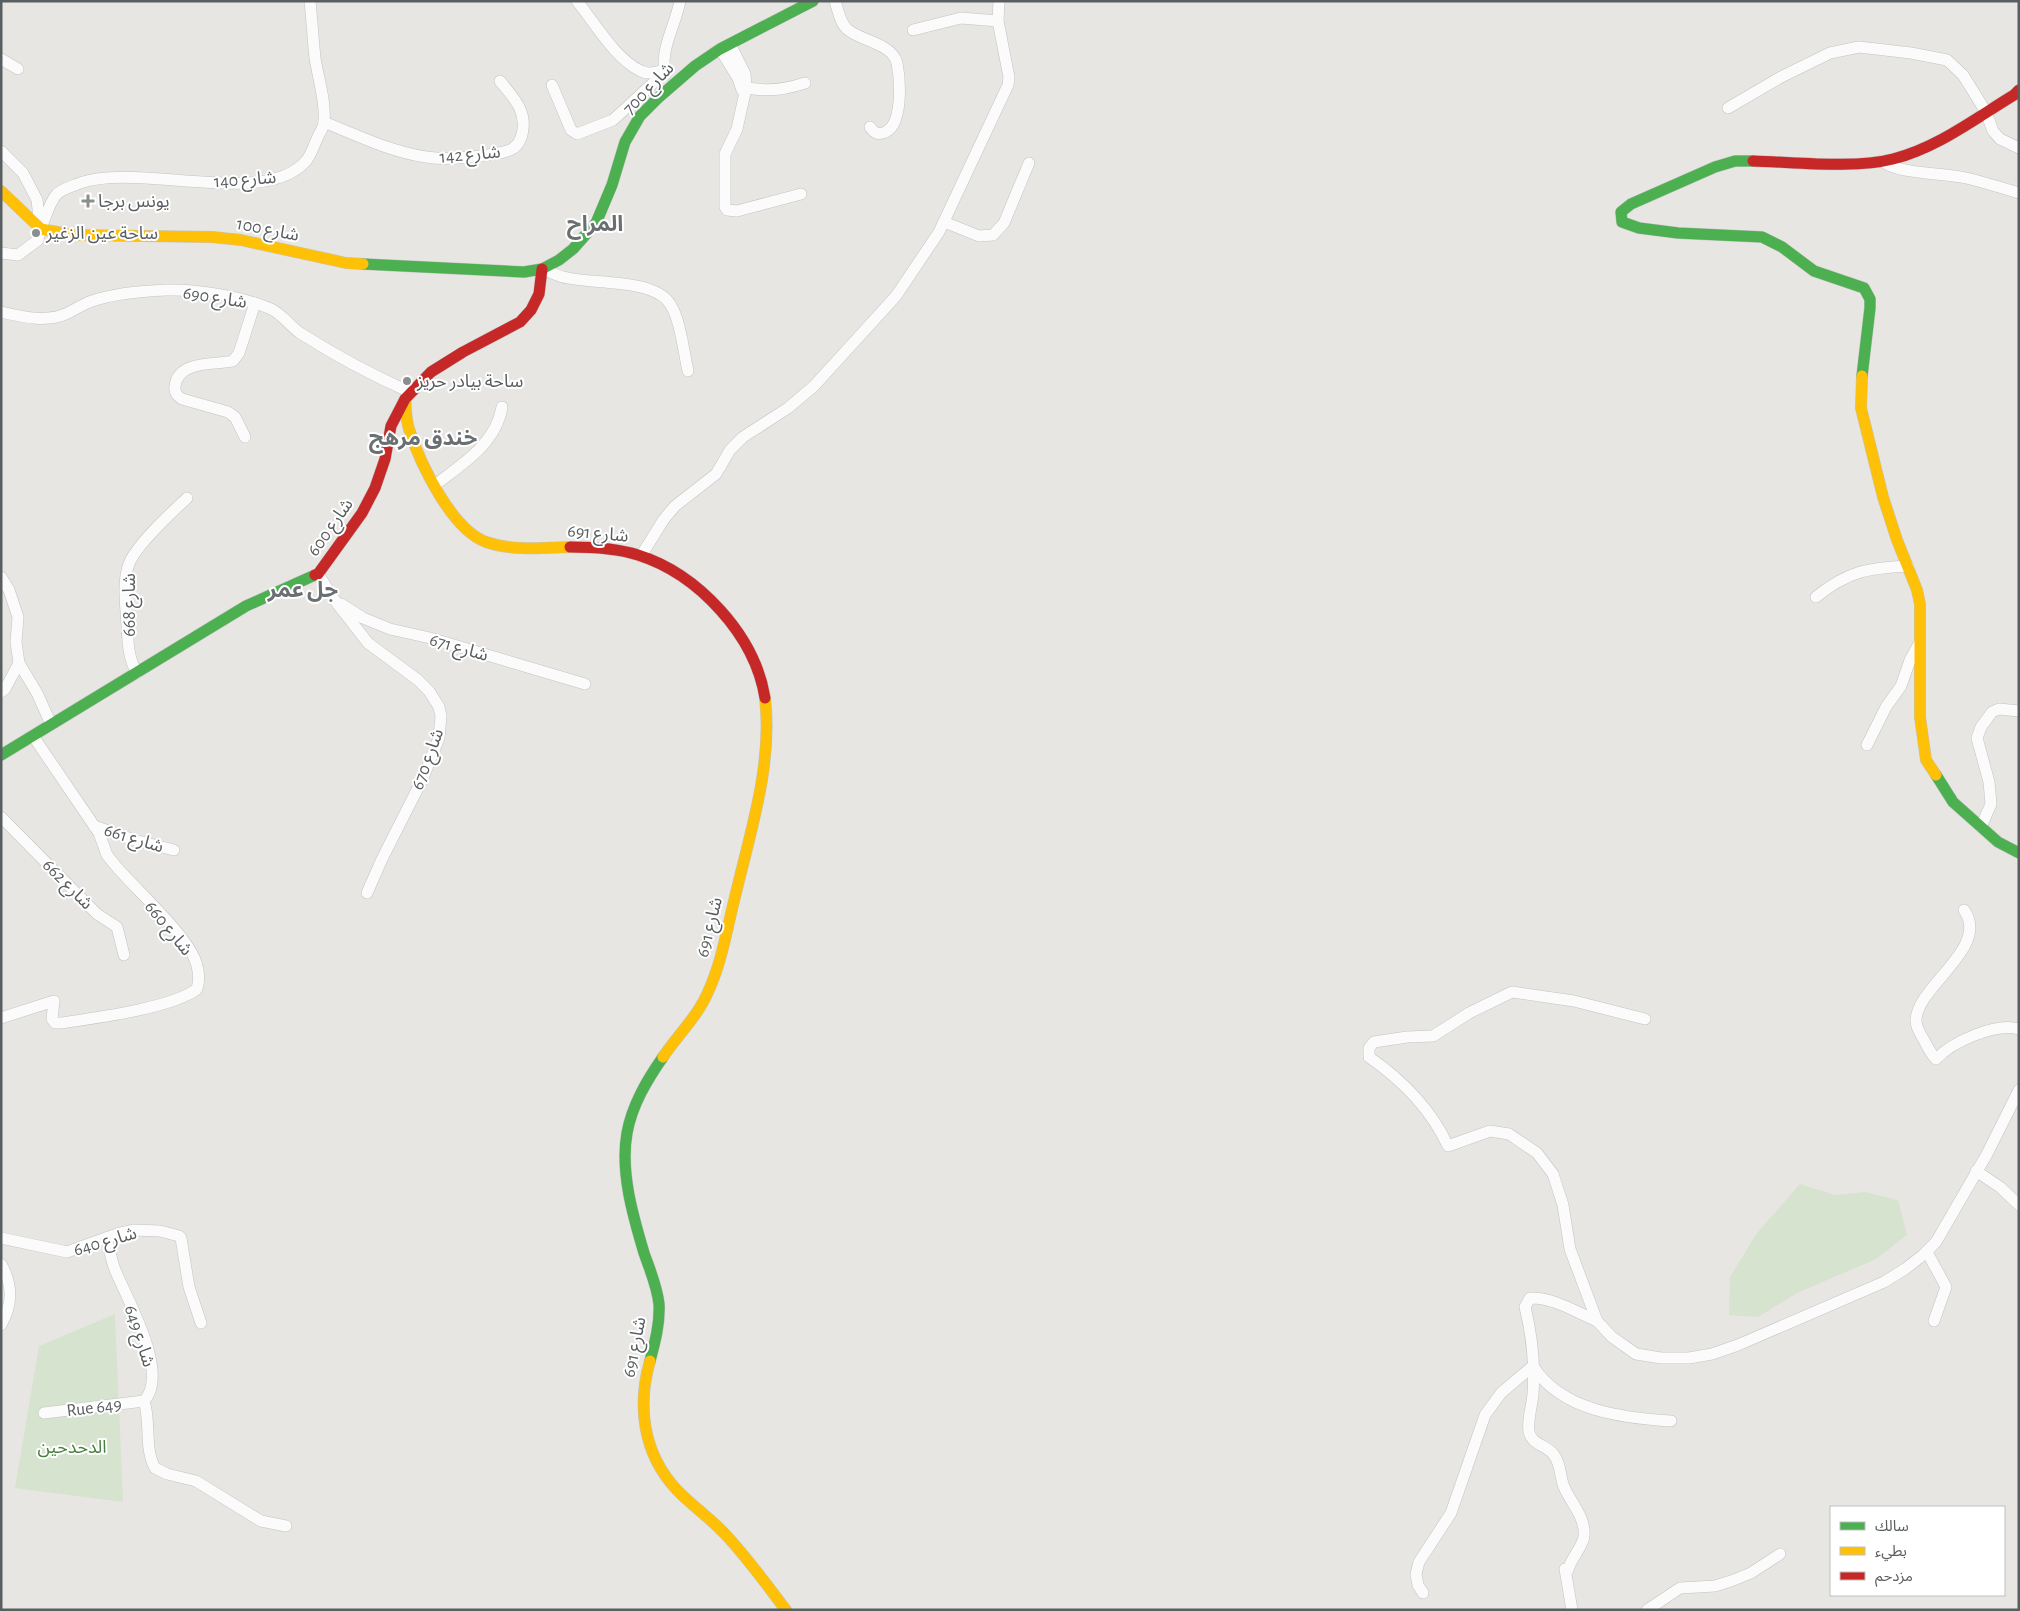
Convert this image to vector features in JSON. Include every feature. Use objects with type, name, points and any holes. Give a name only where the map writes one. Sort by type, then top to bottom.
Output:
[{"type":"main road","name":"شارع 700","points":[[542,269],[560,260],[573,249],[596,222],[612,184],[625,142],[640,116],[695,66],[725,47],[813,1]]},
{"type":"main road","points":[[2019,90],[2014,96],[1917,152],[1864,164],[1735,161],[1631,204],[1620,212],[1622,222],[1639,228],[1678,233],[1762,237],[1782,247],[1814,271],[1864,288],[1870,299],[1870,308],[1862,369],[1861,408],[1883,497],[1897,540],[1917,590],[1920,604],[1920,717],[1926,760],[1952,802],[1998,842],[2019,853]]},
{"type":"main road","points":[[1,191],[40,229]]},
{"type":"main road","name":"شارع 100","points":[[40,229],[73,235],[231,239],[346,263],[499,272],[524,272],[542,269]]},
{"type":"main road","name":"شارع 600","points":[[1,756],[246,606],[318,574],[362,513],[375,488],[391,426],[407,395],[431,372],[463,352],[520,322],[531,310],[539,294],[542,269]]},
{"type":"main road","name":"شارع 691","points":[[407,395],[408,426],[435,485],[460,522],[472,534],[484,541],[533,548],[590,547],[619,549],[668,567],[692,584],[738,633],[755,661],[761,680],[767,704],[767,737],[749,840],[719,962],[704,1001],[680,1031],[654,1070],[631,1117],[626,1153],[629,1189],[638,1230],[657,1293],[659,1312],[643,1394],[646,1436],[658,1464],[668,1481],[724,1533],[756,1570],[786,1610]]},
{"type":"street","name":"شارع 140","points":[[1,253],[18,255],[38,240],[40,229],[56,194],[89,180],[129,177],[209,182],[251,182],[272,180],[284,176],[305,162],[313,150],[324,122],[312,34],[310,1]]},
{"type":"street","points":[[577,1],[618,53],[632,65],[642,72],[664,72]]},
{"type":"street","points":[[668,89],[664,72],[666,41],[680,1]]},
{"type":"street","points":[[835,1],[848,30],[887,50],[896,60],[900,92],[895,120],[886,132],[879,134],[870,127]]},
{"type":"street","points":[[641,556],[664,519],[675,506],[716,474],[730,450],[742,437],[802,397],[865,332],[896,296],[944,222],[1008,85],[1009,77],[998,21],[999,1]]},
{"type":"street","points":[[913,30],[961,18],[998,21]]},
{"type":"street","points":[[725,47],[744,90],[740,121],[725,154],[725,207],[727,210],[737,211],[801,194]]},
{"type":"street","points":[[1728,108],[1781,77],[1830,54],[1859,47],[1911,53],[1947,60],[1963,75],[1986,112],[1993,131],[2000,139],[2019,148]]},
{"type":"street","points":[[1,59],[18,69]]},
{"type":"street","points":[[552,85],[571,130],[577,134],[613,120],[664,72]]},
{"type":"street","name":"شارع 142","points":[[324,122],[394,148],[426,157],[457,158],[502,152],[510,150],[519,142],[522,135],[523,116],[516,102],[500,81]]},
{"type":"street","points":[[744,90],[772,90],[804,83]]},
{"type":"street","points":[[1,151],[23,173],[37,200],[40,229]]},
{"type":"street","points":[[1882,161],[1888,166],[1900,170],[1943,174],[2019,193]]},
{"type":"street","points":[[944,222],[979,236],[993,235],[1004,223],[1029,163]]},
{"type":"street","points":[[542,269],[566,278],[632,286],[662,294],[674,309],[688,371]]},
{"type":"street","name":"شارع 690","points":[[1,312],[23,317],[53,317],[66,314],[91,301],[111,296],[168,290],[207,293],[255,303],[273,310],[299,332],[407,395]]},
{"type":"street","points":[[245,437],[235,417],[228,412],[182,399],[177,396],[175,389],[176,382],[186,370],[194,366],[233,361],[239,353],[255,303]]},
{"type":"street","points":[[435,485],[482,448],[500,421],[502,407]]},
{"type":"street","name":"شارع 668","points":[[137,672],[131,663],[128,645],[126,579],[129,563],[164,520],[187,498]]},
{"type":"street","points":[[1816,597],[1838,581],[1865,570],[1878,567],[1908,566]]},
{"type":"street","name":"شارع 670","points":[[318,574],[336,602],[368,643],[429,690],[439,707],[441,716],[439,738],[423,778],[367,893]]},
{"type":"street","points":[[1,576],[9,590],[18,617],[16,642],[19,663],[37,693],[51,724]]},
{"type":"street","name":"شارع 671","points":[[336,602],[363,618],[390,629],[430,638],[585,684]]},
{"type":"street","points":[[1867,745],[1886,707],[1901,686],[1910,660],[1921,640]]},
{"type":"street","points":[[1,692],[5,689],[19,663]]},
{"type":"street","points":[[1981,827],[1991,804],[1989,782],[1976,738],[1981,727],[1992,712],[1999,709],[2019,711]]},
{"type":"street","name":"شارع 660","points":[[1,1018],[54,1001],[52,1019],[55,1023],[61,1023],[141,1009],[184,997],[197,989],[197,964],[187,946],[107,855],[102,839],[94,826],[33,736]]},
{"type":"street","name":"شارع 662","points":[[1,817],[97,914],[117,927],[124,955]]},
{"type":"street","name":"شارع 661","points":[[94,826],[134,840],[174,850]]},
{"type":"street","points":[[1964,910],[1968,916],[1969,929],[1964,946],[1921,1005],[1916,1022],[1918,1030],[1936,1059],[1943,1051],[1961,1041],[2009,1026],[2019,1029]]},
{"type":"street","points":[[1597,1321],[1570,1249],[1563,1205],[1553,1174],[1537,1153],[1509,1134],[1490,1131],[1448,1146],[1438,1126],[1422,1106],[1393,1074],[1369,1056],[1369,1048],[1374,1042],[1407,1037],[1433,1036],[1469,1013],[1512,992],[1574,1001],[1645,1018]]},
{"type":"street","points":[[1572,1610],[1565,1569],[1568,1570],[1574,1554],[1582,1545],[1584,1530],[1582,1520],[1564,1487],[1555,1455],[1532,1440],[1529,1434],[1533,1366],[1530,1332],[1524,1306],[1530,1298],[1538,1297],[1555,1302],[1597,1321],[1612,1337],[1636,1354],[1661,1358],[1689,1358],[1712,1354],[1766,1334],[1783,1324],[1884,1282],[1905,1270],[1926,1252],[1936,1242],[1987,1154],[2019,1090]]},
{"type":"street","points":[[1976,1171],[2000,1187],[2019,1205]]},
{"type":"street","name":"شارع 640","points":[[1,1238],[67,1252],[120,1233],[160,1230],[180,1236],[189,1287],[201,1323]]},
{"type":"street","name":"شارع 649","points":[[106,1238],[113,1264],[150,1354],[152,1388],[150,1395],[144,1401],[147,1411],[153,1464],[157,1470],[167,1474],[196,1481],[262,1521],[286,1526]]},
{"type":"street","points":[[1926,1252],[1946,1286],[1934,1321]]},
{"type":"street","points":[[1,1264],[11,1294],[9,1310],[1,1325]]},
{"type":"street","points":[[1533,1366],[1542,1380],[1550,1386],[1590,1407],[1629,1418],[1671,1421]]},
{"type":"street","points":[[1423,1593],[1418,1585],[1416,1574],[1419,1562],[1451,1513],[1485,1415],[1501,1393],[1533,1366]]},
{"type":"street","name":"Rue 649","points":[[44,1413],[144,1401]]},
{"type":"street","points":[[1647,1610],[1680,1588],[1715,1586],[1731,1581],[1751,1573],[1780,1554]]},
{"type":"green space","points":[[1800,1184],[1835,1195],[1865,1192],[1898,1200],[1907,1235],[1876,1259],[1797,1293],[1758,1317],[1729,1315],[1730,1277],[1757,1233]]},
{"type":"green space","name":"الدحدحين","points":[[115,1314],[123,1502],[15,1488],[39,1346]]},
{"type":"traffic: fast","points":[[363,264],[524,272],[542,269],[559,260],[573,249],[596,223],[612,185],[625,142],[640,116],[695,66],[720,49],[813,1]]},
{"type":"traffic: fast","points":[[1753,161],[1735,161],[1715,167],[1631,204],[1621,212],[1622,222],[1639,228],[1678,233],[1762,237],[1782,247],[1814,271],[1864,288],[1870,299],[1870,308],[1862,376]]},
{"type":"traffic: fast","points":[[1,755],[246,606],[315,575]]},
{"type":"traffic: fast","points":[[1936,775],[1953,802],[1998,842],[2019,853]]},
{"type":"traffic: fast","points":[[650,1361],[658,1326],[659,1304],[655,1284],[632,1209],[626,1178],[625,1148],[629,1123],[636,1103],[663,1057]]},
{"type":"traffic: slow","points":[[1,191],[41,229],[73,235],[212,237],[241,240],[346,263],[363,264]]},
{"type":"traffic: slow","points":[[1862,376],[1861,408],[1883,497],[1897,540],[1917,590],[1920,604],[1920,717],[1926,760],[1936,775]]},
{"type":"traffic: slow","points":[[405,399],[409,429],[429,476],[449,509],[473,535],[486,542],[506,547],[570,547]]},
{"type":"traffic: slow","points":[[663,1057],[704,1001],[721,957],[759,798],[766,748],[765,698]]},
{"type":"traffic: slow","points":[[650,1361],[646,1378],[644,1412],[650,1445],[656,1460],[676,1489],[718,1527],[741,1552],[786,1610]]},
{"type":"traffic: jam","points":[[1753,161],[1861,164],[1893,159],[1925,148],[1941,140],[2014,95],[2019,90]]},
{"type":"traffic: jam","points":[[315,575],[318,574],[362,513],[375,488],[385,459],[391,426],[405,399],[431,372],[463,352],[520,322],[531,310],[539,294],[542,269]]},
{"type":"traffic: jam","points":[[570,547],[604,548],[638,555],[682,576],[702,592],[736,630],[749,652],[759,675],[765,698]]},
{"type":"place","name":"يونس برجا","points":[[88,201]]},
{"type":"place","name":"ساحة عين الزغير","points":[[36,233]]},
{"type":"place","name":"ساحة بيادر حريز","points":[[407,381]]},
{"type":"district","name":"المراح","points":[[595,223]]},
{"type":"district","name":"خندق مرهج","points":[[423,437]]},
{"type":"district","name":"جل عمر","points":[[303,589]]}]
